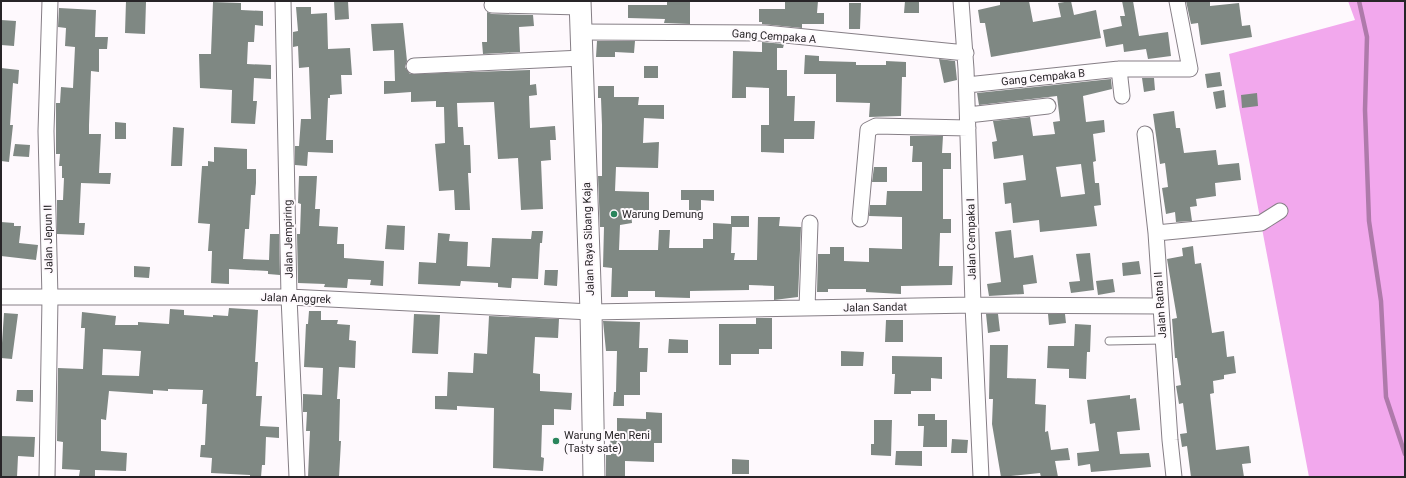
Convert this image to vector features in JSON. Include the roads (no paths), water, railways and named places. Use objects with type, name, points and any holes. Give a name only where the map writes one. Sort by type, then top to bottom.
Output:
[{"type":"main road","name":"Jalan Raya Sibang Kaja","points":[[581,4],[591,312],[594,477]]},
{"type":"street","name":"Jalan Jepun II","points":[[47,477],[50,298],[46,131],[50,1]]},
{"type":"street","name":"Jalan Jempiring","points":[[282,1],[289,297],[298,477]]},
{"type":"street","name":"Jalan Cempaka I","points":[[961,1],[966,53],[973,305],[981,477]]},
{"type":"street","name":"Gang Cempaka B","points":[[967,85],[1119,69],[1190,69],[1177,1]]},
{"type":"street","points":[[492,5],[581,4]]},
{"type":"street","name":"Gang Cempaka A","points":[[581,32],[765,33],[966,53]]},
{"type":"street","points":[[414,66],[582,58]]},
{"type":"street","points":[[1119,69],[1122,96]]},
{"type":"street","points":[[860,219],[868,130],[876,126],[968,121],[1048,106]]},
{"type":"street","name":"Jalan Ratna II","points":[[1145,134],[1156,232],[1160,306],[1174,477]]},
{"type":"street","points":[[1156,232],[1261,223],[1280,211]]},
{"type":"street","points":[[807,308],[810,223]]},
{"type":"street","name":"Jalan Anggrek","points":[[1,297],[289,297],[591,312]]},
{"type":"street","name":"Jalan Sandat","points":[[591,312],[973,305],[1160,306]]},
{"type":"lane","points":[[1109,341],[1163,340]]},
{"type":"waterway","points":[[1359,1],[1367,37],[1365,110],[1369,221],[1381,301],[1386,397],[1405,454]]},
{"type":"place","name":"Warung Demung","points":[[614,214]]},
{"type":"place","name":"Warung Men Reni (Tasty sate)","points":[[556,441]]}]
